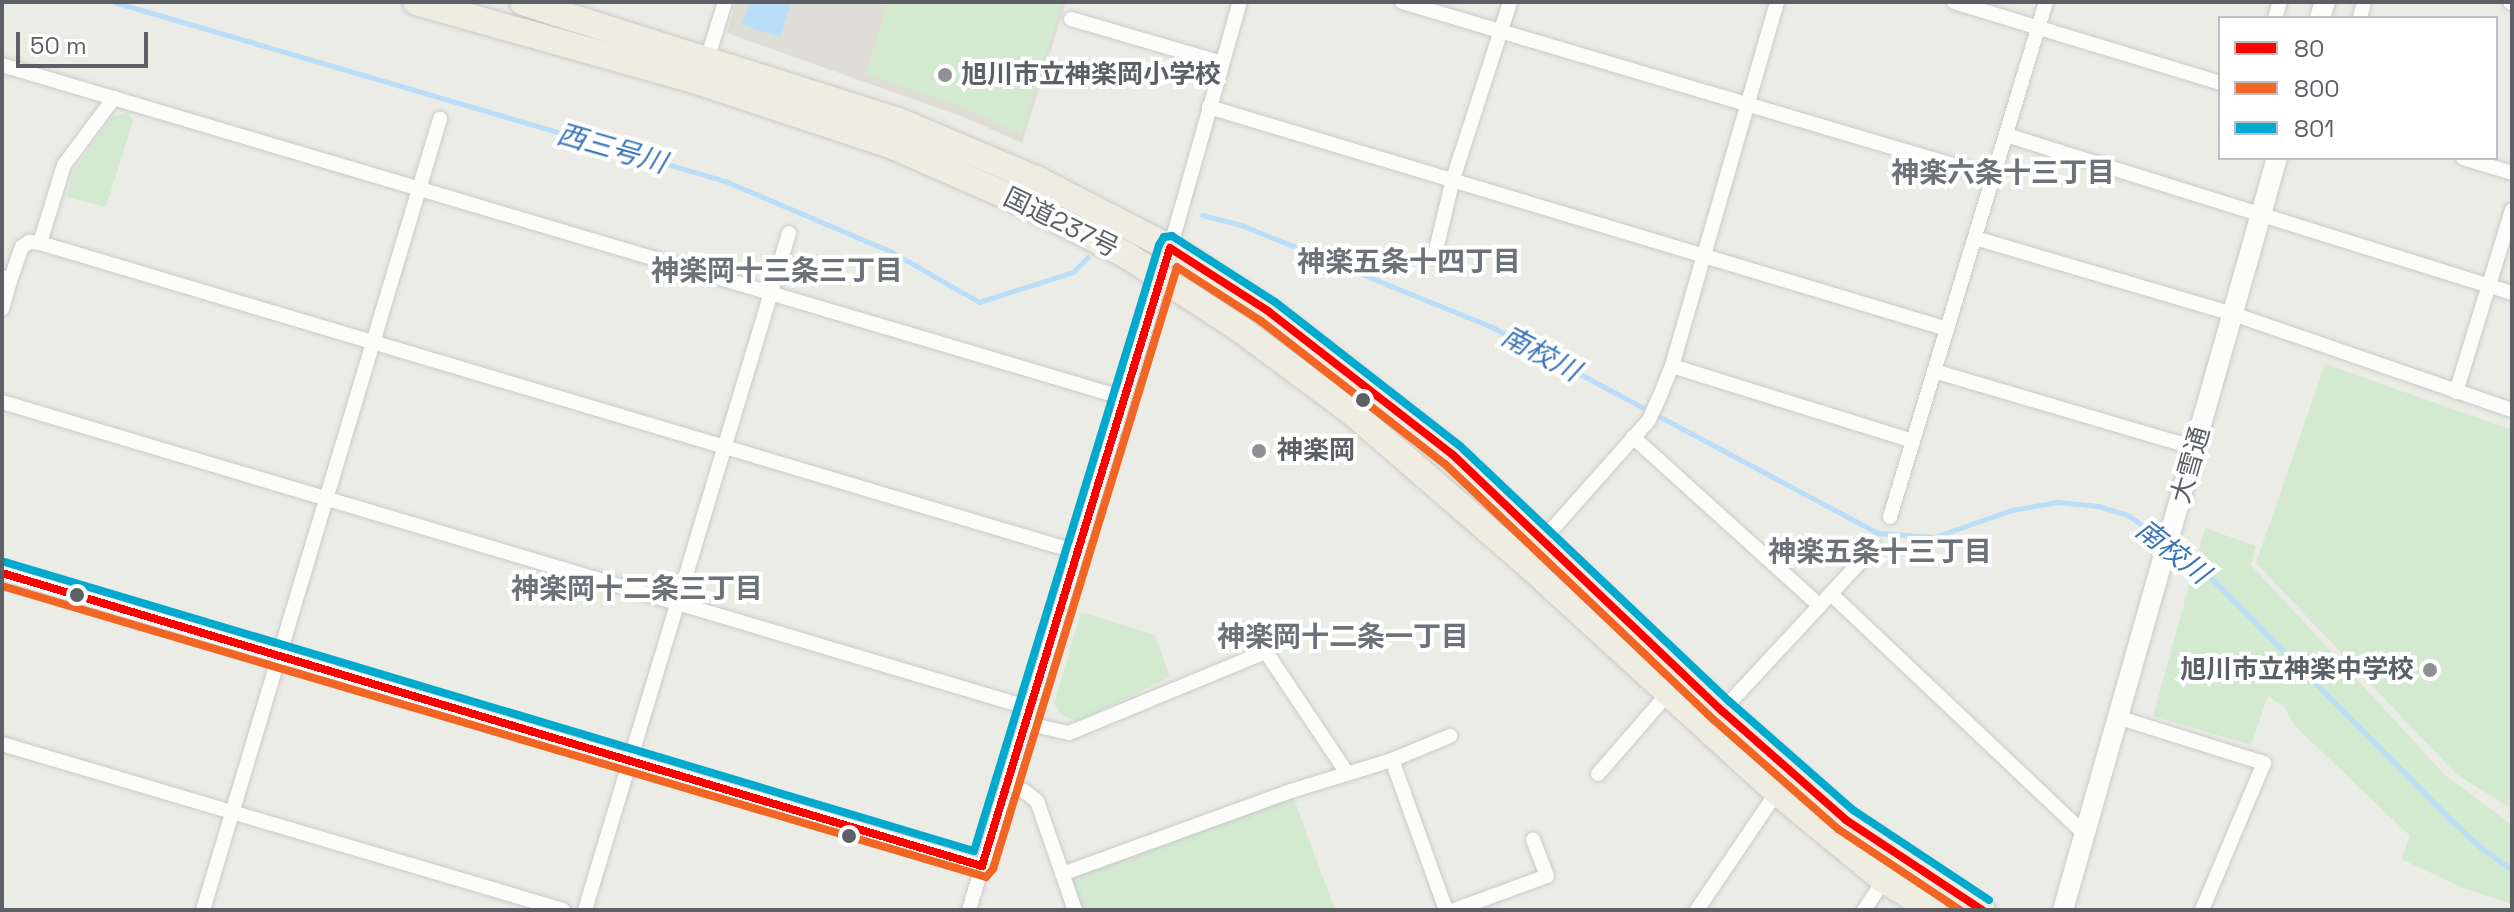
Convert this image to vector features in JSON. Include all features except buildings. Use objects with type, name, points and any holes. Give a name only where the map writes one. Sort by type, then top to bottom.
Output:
[{"type":"highway","name":"国道237号","points":[[416,2],[469,10],[896,120],[1036,179],[1170,248],[1268,311],[1453,455],[1542,540],[1676,684],[1784,783],[1846,820],[1933,910]]},
{"type":"highway","name":"国道237号","points":[[523,2],[893,146],[1026,204],[1126,255],[1240,329],[1353,413],[1524,561],[1676,684]]},
{"type":"highway","name":"国道237号","points":[[1891,869],[1982,910]]},
{"type":"street","points":[[704,70],[725,2]]},
{"type":"street","points":[[969,910],[1170,248],[1240,2]]},
{"type":"street","points":[[1402,2],[1993,177]]},
{"type":"street","points":[[1435,254],[1453,179],[1510,2]]},
{"type":"street","points":[[1524,561],[1649,420],[1672,366],[1777,2]]},
{"type":"street","points":[[1954,2],[2218,82]]},
{"type":"street","points":[[1890,517],[2046,2]]},
{"type":"street","points":[[1071,19],[1222,63]]},
{"type":"street","points":[[2,65],[1124,398]]},
{"type":"street","points":[[40,243],[64,165],[114,98]]},
{"type":"street","points":[[1209,107],[1947,329]]},
{"type":"street","points":[[203,910],[440,119]]},
{"type":"street","points":[[2006,135],[2512,293]]},
{"type":"street","name":"大雪通","points":[[2063,910],[2276,160]]},
{"type":"street","points":[[2470,160],[2512,173]]},
{"type":"street","points":[[2456,392],[2512,210]]},
{"type":"street","points":[[585,910],[768,291],[789,233]]},
{"type":"street","points":[[1975,238],[2233,314],[2512,410]]},
{"type":"street","points":[[2,309],[6,279],[22,247],[29,242],[40,243],[1077,552]]},
{"type":"street","points":[[1672,366],[1913,441]]},
{"type":"street","points":[[1934,371],[2196,448]]},
{"type":"street","points":[[2,402],[675,604],[1028,716],[1069,733],[1266,652],[1347,773]]},
{"type":"street","points":[[1633,437],[1820,606]]},
{"type":"street","points":[[1714,720],[1874,547]]},
{"type":"street","points":[[2,573],[982,866]]},
{"type":"street","points":[[1831,594],[2085,834]]},
{"type":"street","points":[[1598,774],[1676,684]]},
{"type":"street","points":[[2120,718],[2264,763],[2202,910]]},
{"type":"street","points":[[1062,874],[1347,773],[1392,760],[1450,736]]},
{"type":"street","points":[[2,744],[563,910]]},
{"type":"street","points":[[1392,760],[1446,910]]},
{"type":"street","points":[[1697,910],[1784,783]]},
{"type":"street","points":[[1007,786],[1024,791],[1037,801],[1075,910]]},
{"type":"street","points":[[1454,910],[1547,876],[1533,840]]},
{"type":"street","points":[[1864,910],[1891,869]]},
{"type":"shaded area","name":"旭川市立神楽岡小学校","points":[[736,2],[1066,2],[1022,143],[966,118],[727,33]]},
{"type":"green space","name":"旭川市立神楽岡小学校","points":[[888,2],[1062,2],[1021,134],[967,109],[866,74]]},
{"type":"green space","points":[[127,112],[133,121],[106,207],[66,197],[73,172],[112,117]]},
{"type":"green space","name":"旭川市立神楽中学校","points":[[2325,364],[2512,430],[2512,809],[2456,774],[2256,563]]},
{"type":"green space","points":[[2205,528],[2256,546],[2251,565],[2446,776],[2512,825],[2512,904],[2463,888],[2401,859],[2410,836],[2294,725],[2284,707],[2268,696],[2251,745],[2153,716]]},
{"type":"green space","points":[[1081,612],[1155,635],[1170,677],[1077,722],[1061,714],[1054,704]]},
{"type":"green space","points":[[1291,791],[1335,910],[1075,910],[1062,874]]},
{"type":"water","points":[[750,2],[791,2],[780,37],[742,25]]},
{"type":"waterway","name":"西三号川","points":[[114,2],[725,181],[890,251],[979,302],[1073,272],[1088,257]]},
{"type":"waterway","name":"南校川","points":[[1202,215],[1241,225],[1490,326],[1877,533],[1934,537],[2012,510],[2057,502],[2098,506],[2128,515],[2162,540]]},
{"type":"waterway","name":"南校川","points":[[2170,546],[2199,566],[2448,817],[2480,847],[2512,869]]},
{"type":"transit line","name":"801","points":[[5,562],[974,851],[1159,245],[1164,237],[1172,236],[1275,302],[1460,446],[1730,702],[1853,810],[1989,900]]},
{"type":"transit line","name":"80","points":[[2,573],[982,866],[1170,248],[1268,311],[1453,455],[1722,711],[1846,820],[1982,910]]},
{"type":"transit line","name":"800","points":[[2,586],[986,877],[993,869],[1177,267],[1261,321],[1445,464],[1714,720],[1838,829],[1960,910]]},
{"type":"place","name":"旭川市立神楽岡小学校","points":[[945,75]]},
{"type":"place","name":"神楽岡","points":[[1259,451]]},
{"type":"place","name":"旭川市立神楽中学校","points":[[2430,670]]},
{"type":"district","name":"神楽六条十三丁目","points":[[2003,172]]},
{"type":"district","name":"神楽五条十四丁目","points":[[1409,261]]},
{"type":"district","name":"神楽岡十三条三丁目","points":[[777,270]]},
{"type":"district","name":"神楽五条十三丁目","points":[[1880,551]]},
{"type":"district","name":"神楽岡十二条三丁目","points":[[637,588]]},
{"type":"district","name":"神楽岡十二条一丁目","points":[[1343,636]]}]
